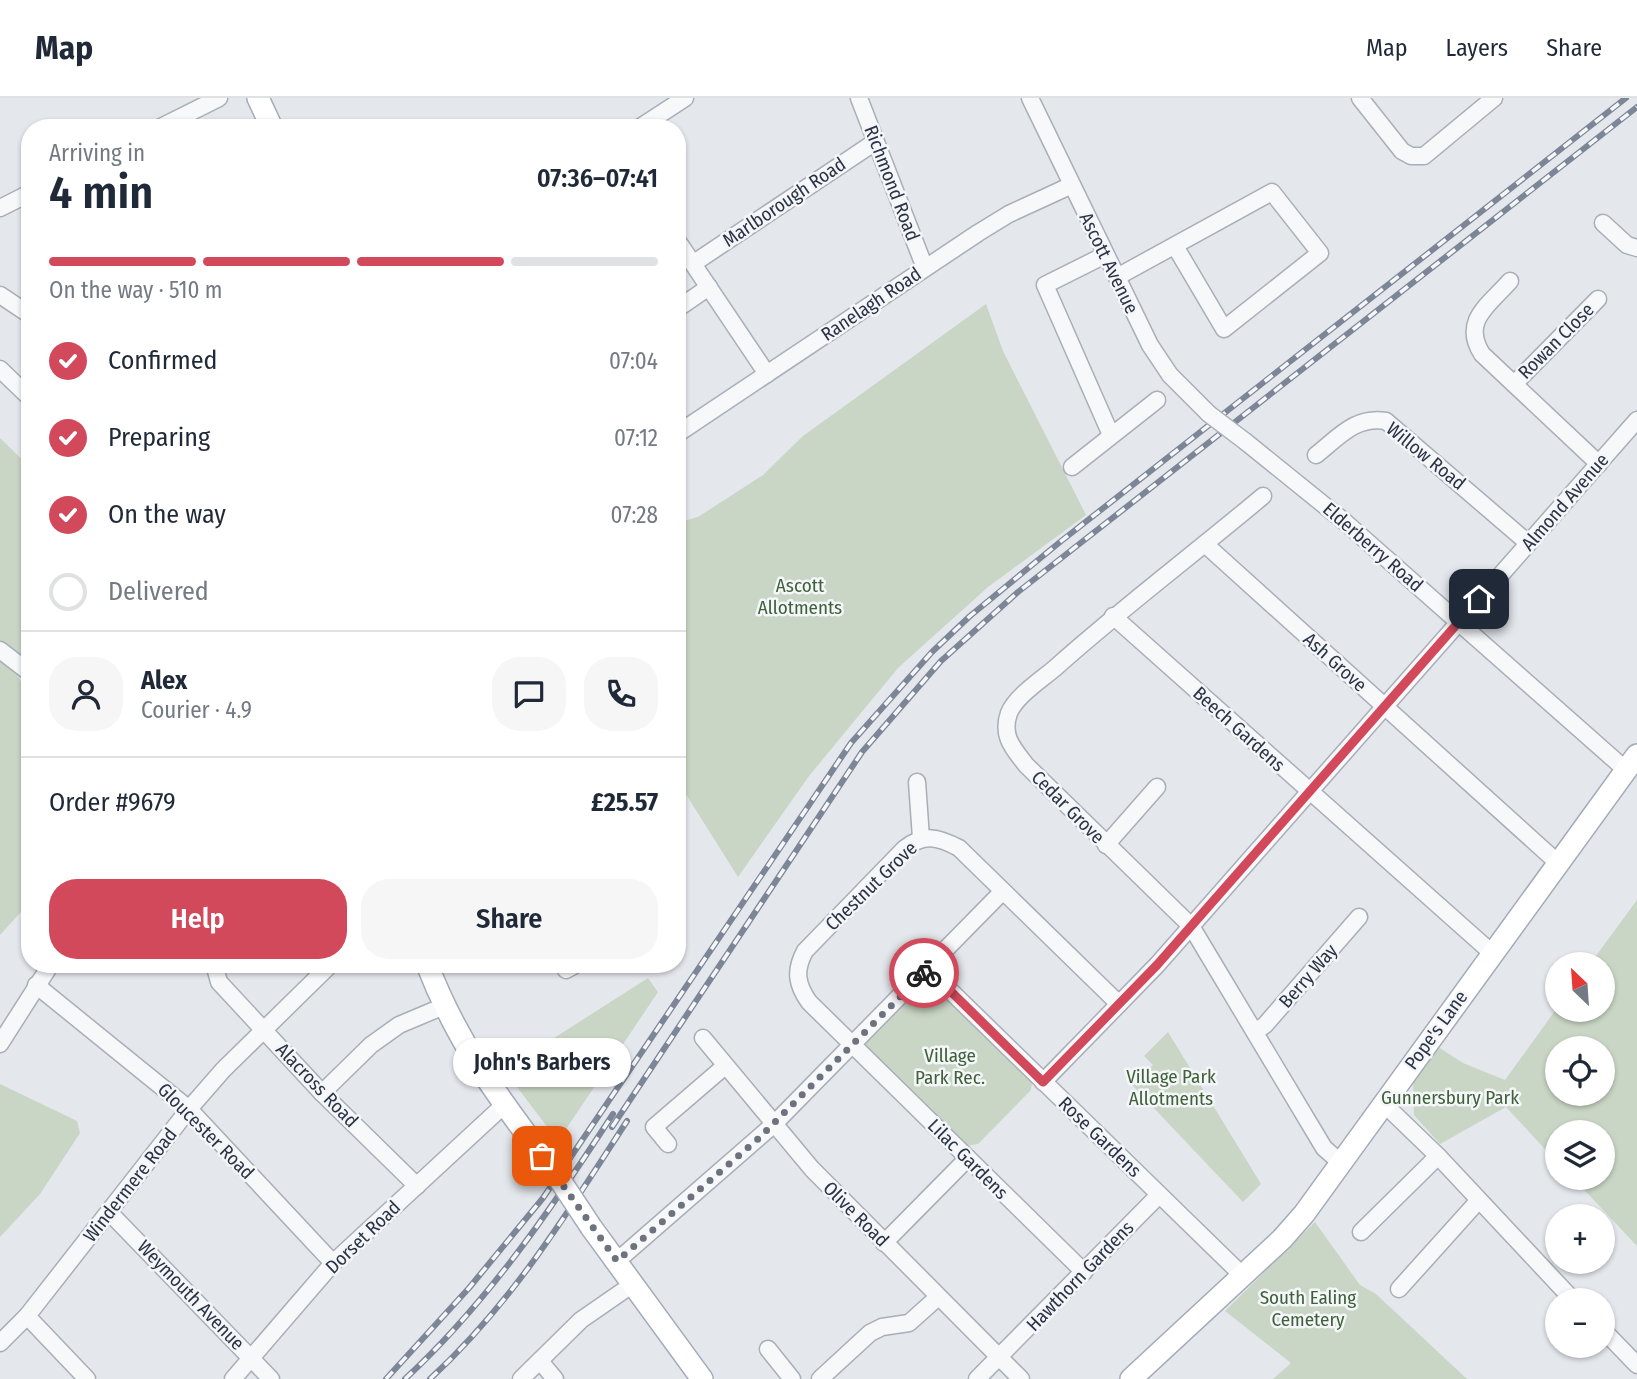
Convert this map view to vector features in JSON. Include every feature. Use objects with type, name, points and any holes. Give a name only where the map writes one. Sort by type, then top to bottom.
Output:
[{"type":"main road","points":[[261,99],[269,119]]},
{"type":"main road","name":"Pope's Lane","points":[[1131,1379],[1304,1214],[1632,763]]},
{"type":"main road","points":[[431,973],[467,1052],[702,1379]]},
{"type":"street","points":[[177,119],[219,98]]},
{"type":"street","points":[[653,119],[685,98]]},
{"type":"street","name":"Richmond Road","points":[[859,98],[925,268]]},
{"type":"street","name":"Ascott Avenue","points":[[1030,98],[1159,360],[1209,414]]},
{"type":"street","points":[[1360,98],[1402,151],[1411,156],[1424,156],[1494,98]]},
{"type":"street","name":"Marlborough Road","points":[[686,253],[875,142]]},
{"type":"street","name":"Ranelagh Road","points":[[686,427],[1009,214],[1072,185]]},
{"type":"street","points":[[1117,277],[1272,192],[1320,253],[1224,329],[1175,246]]},
{"type":"street","points":[[0,208],[21,198]]},
{"type":"street","points":[[1603,223],[1627,245],[1637,248]]},
{"type":"street","points":[[1105,255],[1045,285],[1111,435]]},
{"type":"street","points":[[686,257],[767,374]]},
{"type":"street","name":"Rowan Close","points":[[1510,281],[1476,318],[1474,341],[1482,354],[1599,464]]},
{"type":"street","points":[[686,303],[709,287]]},
{"type":"street","points":[[0,295],[21,309]]},
{"type":"street","name":"Rowan Close","points":[[1514,384],[1598,299]]},
{"type":"street","points":[[0,369],[21,389]]},
{"type":"street","points":[[1072,467],[1157,400]]},
{"type":"street","name":"Elderberry Road","points":[[1209,414],[1345,522],[1459,622],[1632,763]]},
{"type":"street","name":"Willow Road","points":[[1316,456],[1354,425],[1369,418],[1386,421],[1528,543]]},
{"type":"street","name":"Almond Avenue","points":[[1043,1082],[1191,926],[1637,420]]},
{"type":"street","name":"Cedar Grove","points":[[1263,496],[1206,545],[1113,616],[1024,695],[1010,710],[1006,729],[1009,744],[1026,765],[1191,926],[1324,1148],[1340,1162]]},
{"type":"street","name":"Ash Grove","points":[[1206,545],[1558,863]]},
{"type":"street","name":"Beech Gardens","points":[[1113,616],[1492,953]]},
{"type":"street","points":[[0,650],[21,666]]},
{"type":"street","points":[[917,782],[920,838]]},
{"type":"street","points":[[1106,845],[1157,787]]},
{"type":"street","name":"Chestnut Grove","points":[[852,1045],[809,1002],[800,989],[799,964],[805,951],[904,849],[920,838],[939,837],[959,848],[1119,1004]]},
{"type":"street","points":[[617,1261],[773,1125],[1003,891]]},
{"type":"street","name":"Berry Way","points":[[1255,1032],[1265,1025],[1359,917]]},
{"type":"street","name":"Rose Gardens","points":[[928,969],[1242,1275]]},
{"type":"street","points":[[0,1044],[45,973]]},
{"type":"street","name":"Alacross Road","points":[[217,973],[219,982],[322,1094],[417,1186]]},
{"type":"street","name":"Windermere Road","points":[[0,1343],[27,1316],[189,1109],[263,1030],[322,973]]},
{"type":"street","name":"Gloucester Road","points":[[36,985],[189,1109],[333,1264]]},
{"type":"street","points":[[322,1094],[390,1031],[444,1006]]},
{"type":"street","name":"Olive Road","points":[[703,1038],[812,1169],[1021,1379]]},
{"type":"street","name":"Lilac Gardens","points":[[852,1045],[1084,1272]]},
{"type":"street","points":[[668,1144],[654,1127],[725,1066]]},
{"type":"street","points":[[1383,1103],[1438,1156],[1562,1288]]},
{"type":"street","name":"Dorset Road","points":[[233,1379],[333,1264],[504,1105]]},
{"type":"street","points":[[1361,1232],[1438,1156]]},
{"type":"street","points":[[884,1243],[968,1158]]},
{"type":"street","name":"Hawthorn Gardens","points":[[976,1379],[1000,1358],[1159,1195]]},
{"type":"street","points":[[1399,1289],[1479,1200]]},
{"type":"street","name":"Weymouth Avenue","points":[[109,1212],[271,1379]]},
{"type":"street","points":[[522,1379],[581,1320],[633,1284]]},
{"type":"street","points":[[820,1379],[870,1334],[882,1327],[909,1323],[938,1297]]},
{"type":"street","points":[[27,1316],[87,1379]]},
{"type":"street","points":[[1615,1343],[1637,1367],[1627,1379]]},
{"type":"street","points":[[768,1349],[792,1379]]},
{"type":"street","points":[[540,1361],[555,1379]]},
{"type":"green space","name":"Ascott Allotments","points":[[986,304],[1003,351],[1086,515],[988,587],[898,668],[809,776],[738,877],[686,794],[686,520],[698,517],[763,475],[803,436]]},
{"type":"green space","points":[[0,438],[21,458],[21,659],[0,644]]},
{"type":"green space","points":[[0,656],[21,682],[21,912],[0,935]]},
{"type":"green space","name":"Gunnersbury Park","points":[[1637,900],[1637,1246],[1615,1223],[1615,1204],[1597,1204],[1584,1190],[1615,1190],[1615,1120],[1545,1120],[1545,1149],[1506,1107],[1440,1144],[1414,1115],[1413,1080],[1438,1047],[1463,1063],[1505,1080],[1547,1022],[1615,1022],[1615,952],[1599,952]]},
{"type":"green space","points":[[648,978],[658,992],[558,1141],[504,1070]]},
{"type":"green space","name":"Village Park Rec.","points":[[924,981],[935,983],[1033,1077],[1031,1090],[978,1144],[961,1147],[867,1055],[865,1043],[894,1009]]},
{"type":"green space","name":"Village Park Allotments","points":[[1168,1032],[1261,1184],[1243,1202],[1132,1085],[1153,1065],[1144,1056]]},
{"type":"green space","points":[[0,1084],[77,1121],[80,1133],[40,1194],[0,1237]]},
{"type":"green space","name":"South Ealing Cemetery","points":[[1315,1222],[1360,1285],[1376,1294],[1467,1379],[1273,1379],[1291,1363],[1225,1311]]},
{"type":"railway","points":[[386,1379],[469,1288],[543,1198],[851,743],[932,652],[970,616],[1060,542],[1626,98]]},
{"type":"railway","points":[[612,1127],[862,752],[941,661],[1018,592],[1637,107]]},
{"type":"railway","points":[[405,1379],[464,1318],[517,1253],[613,1114]]},
{"type":"railway","points":[[430,1379],[460,1350],[513,1288],[560,1224],[627,1121]]},
{"type":"way so far","points":[[542,1156],[617,1261],[758,1139],[924,973]]},
{"type":"place","name":"John's Barbers","points":[[542,1156]]},
{"type":"route","points":[[924,973],[928,969],[1043,1082],[1157,965],[1479,599]]}]
